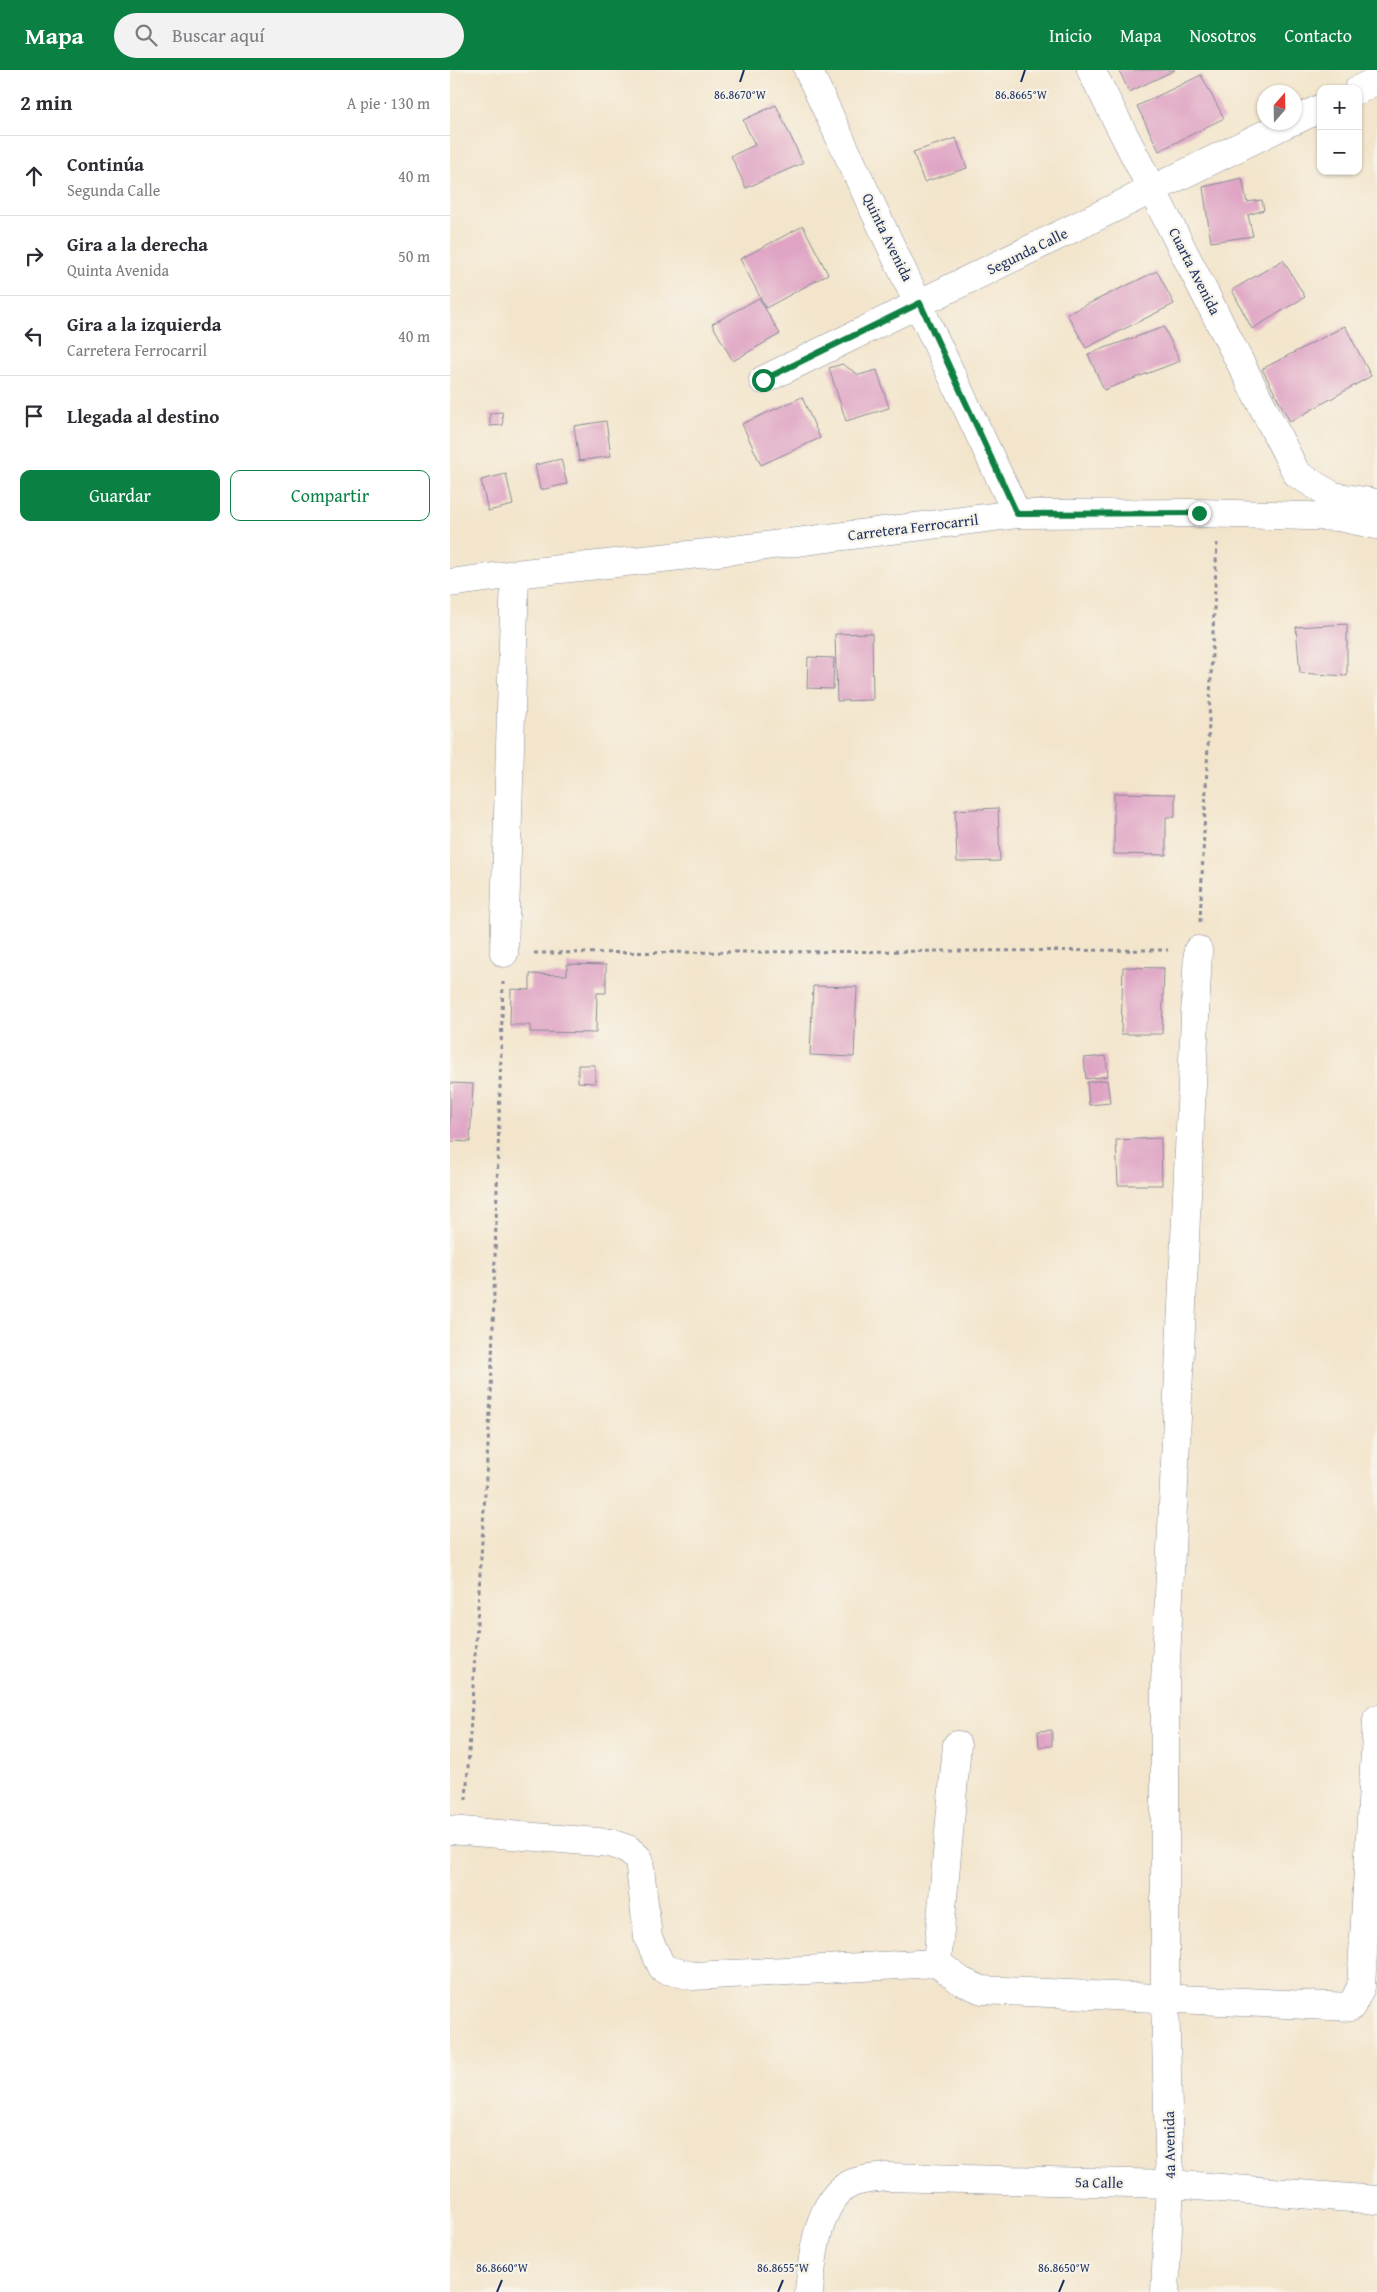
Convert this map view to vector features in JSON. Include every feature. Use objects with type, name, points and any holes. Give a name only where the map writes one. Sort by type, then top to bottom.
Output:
[{"type":"street","name":"Quinta Avenida","points":[[808,70],[920,303],[1017,514]]},
{"type":"street","name":"Cuarta Avenida","points":[[1091,70],[1154,189],[1297,474],[1333,496],[1377,504]]},
{"type":"street","points":[[1362,88],[1377,79],[1372,70]]},
{"type":"street","points":[[1302,116],[1317,110]]},
{"type":"street","name":"Segunda Calle","points":[[763,380],[1274,130]]},
{"type":"street","name":"Carretera Ferrocarril","points":[[450,584],[515,574],[717,552],[1017,514],[1218,513],[1339,517],[1377,525]]},
{"type":"street","points":[[504,953],[515,574]]},
{"type":"street","name":"4a Avenida","points":[[1165,2292],[1170,2184],[1165,1999],[1165,1684],[1198,950]]},
{"type":"street","points":[[457,1830],[610,1843],[628,1849],[638,1860],[648,1938],[663,1969],[693,1976],[937,1963],[961,1981],[982,1990],[1351,2008],[1361,1987],[1377,1719]]},
{"type":"street","points":[[937,1963],[956,1745]]},
{"type":"street","name":"5a Calle","points":[[809,2292],[813,2248],[829,2204],[850,2184],[884,2176],[1170,2184],[1377,2200]]},
{"type":"path","points":[[457,1830],[491,1396],[504,953],[1198,950],[1218,513]]},
{"type":"building","points":[[1119,70],[1175,70],[1129,92]]},
{"type":"building","points":[[1201,75],[1224,118],[1159,151],[1137,106]]},
{"type":"building","points":[[776,105],[803,163],[746,188],[731,156],[755,145],[743,120]]},
{"type":"building","points":[[956,138],[967,168],[924,182],[913,152]]},
{"type":"building","points":[[1242,178],[1247,202],[1262,200],[1264,210],[1248,215],[1253,236],[1211,242],[1203,187]]},
{"type":"building","points":[[803,226],[828,274],[766,308],[740,259]]},
{"type":"building","points":[[1283,260],[1305,297],[1252,329],[1232,290]]},
{"type":"building","points":[[1157,271],[1174,304],[1086,348],[1067,314]]},
{"type":"building","points":[[759,298],[780,334],[733,361],[712,324]]},
{"type":"building","points":[[1345,326],[1371,376],[1290,422],[1262,369]]},
{"type":"building","points":[[1164,327],[1180,361],[1104,390],[1088,354]]},
{"type":"building","points":[[842,364],[859,375],[877,370],[889,408],[846,421],[829,368]]},
{"type":"building","points":[[802,397],[820,438],[761,465],[742,424]]},
{"type":"building","points":[[502,412],[503,425],[490,426],[490,413]]},
{"type":"building","points":[[606,421],[611,456],[579,461],[574,426]]},
{"type":"building","points":[[561,459],[567,484],[540,490],[535,465]]},
{"type":"building","points":[[506,474],[513,505],[488,511],[481,480]]},
{"type":"building","points":[[1347,624],[1347,676],[1300,673],[1296,627]]},
{"type":"building","points":[[872,633],[873,700],[837,701],[835,634]]},
{"type":"building","points":[[808,657],[834,658],[833,689],[807,688]]},
{"type":"building","points":[[1114,793],[1175,794],[1175,817],[1166,817],[1166,855],[1114,854]]},
{"type":"building","points":[[998,808],[1000,861],[957,862],[955,810]]},
{"type":"building","points":[[567,964],[606,965],[606,993],[597,993],[596,1033],[530,1032],[530,1025],[510,1025],[511,989],[530,990],[530,974],[567,975]]},
{"type":"building","points":[[1123,967],[1164,968],[1162,1034],[1121,1034]]},
{"type":"building","points":[[813,986],[857,987],[854,1057],[810,1055]]},
{"type":"building","points":[[1106,1056],[1108,1076],[1086,1079],[1084,1058]]},
{"type":"building","points":[[578,1065],[595,1065],[595,1083],[578,1082]]},
{"type":"building","points":[[1107,1080],[1110,1103],[1089,1105],[1087,1082]]},
{"type":"building","points":[[450,1083],[473,1084],[470,1142],[450,1141]]},
{"type":"building","points":[[1161,1138],[1162,1185],[1118,1185],[1116,1140]]},
{"type":"building","points":[[1052,1730],[1052,1746],[1039,1747],[1038,1731]]},
{"type":"route","points":[[763,380],[920,303],[1017,514],[1199,513]]}]
